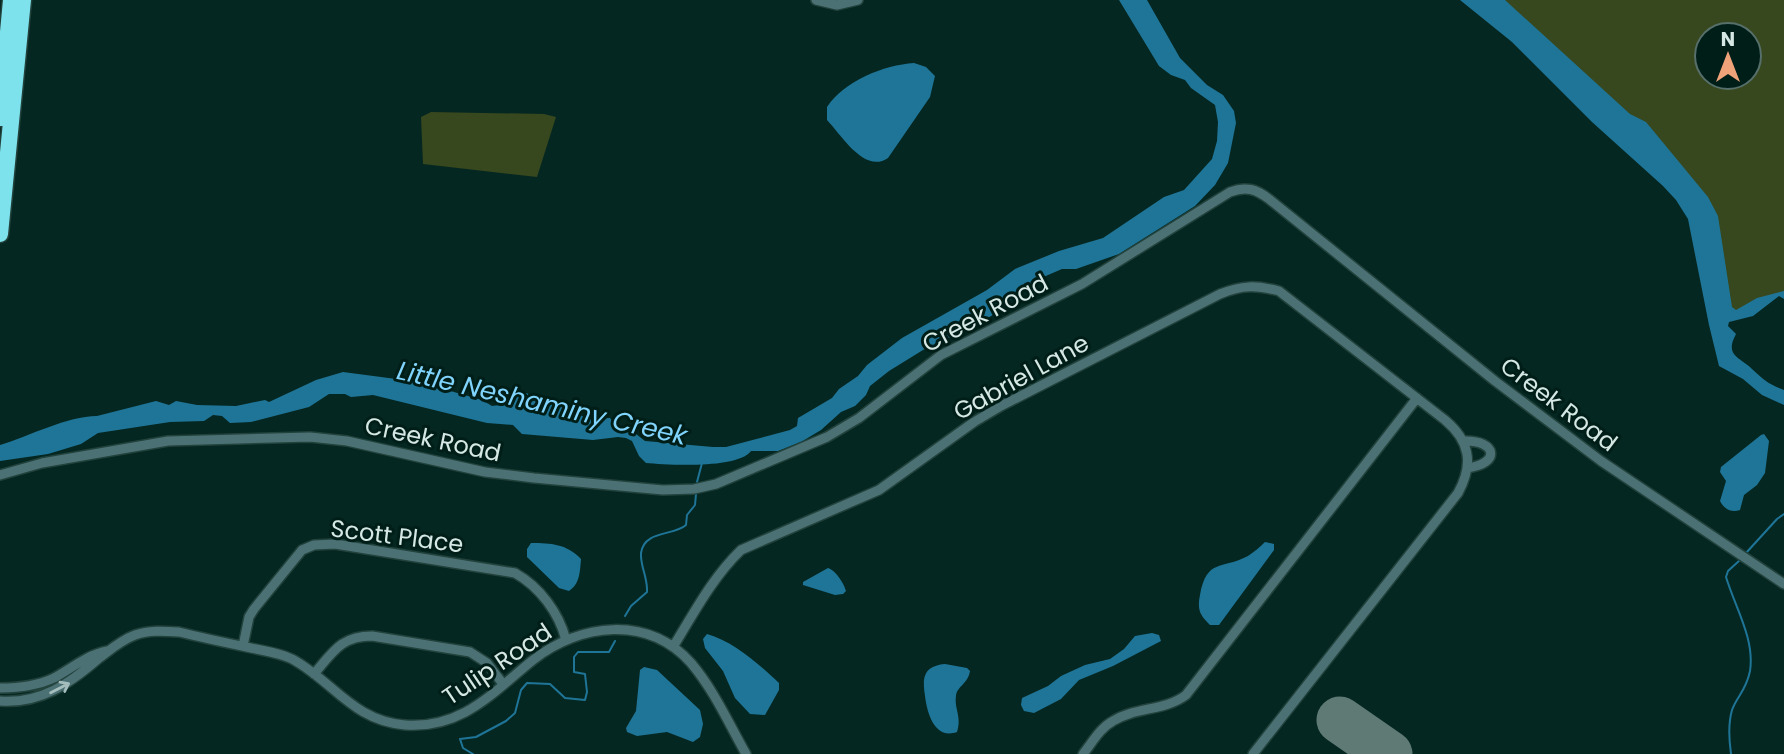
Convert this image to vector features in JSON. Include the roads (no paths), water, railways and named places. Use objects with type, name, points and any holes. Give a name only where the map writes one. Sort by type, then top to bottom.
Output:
[{"type":"highway","points":[[0,118],[10,0]]},
{"type":"highway","points":[[0,234],[23,0]]},
{"type":"street","points":[[816,0],[837,5],[858,0]]},
{"type":"street","name":"Creek Road","points":[[0,475],[42,463],[157,442],[310,437],[347,441],[485,472],[663,490],[701,488],[738,476],[827,437],[859,418],[925,366],[959,344],[1091,278],[1230,192],[1248,189],[1260,192],[1495,381],[1601,461],[1784,584]]},
{"type":"street","name":"Gabriel Lane","points":[[673,647],[714,580],[741,550],[879,490],[974,422],[1001,407],[1220,294],[1240,286],[1252,286],[1279,291],[1459,432],[1464,441],[1482,442],[1489,447],[1490,453],[1489,460],[1484,465],[1467,468],[1458,493],[1252,754]]},
{"type":"street","points":[[1083,754],[1112,721],[1172,703],[1186,695],[1417,398]]},
{"type":"street","points":[[1464,441],[1467,468]]},
{"type":"street","name":"Scott Place","points":[[243,646],[247,625],[254,609],[296,555],[307,547],[335,544],[515,573],[534,587],[557,615],[566,640]]},
{"type":"street","name":"Tulip Road","points":[[0,701],[27,700],[54,691],[134,635],[162,631],[243,646],[291,659],[314,674],[358,711],[384,721],[407,725],[441,723],[478,705],[546,650],[588,631],[619,629],[645,635],[673,647],[684,656],[701,676],[746,754]]},
{"type":"street","points":[[314,674],[345,641],[372,636],[470,652],[487,663],[503,684]]},
{"type":"street","name":"Tulip Road","points":[[0,688],[43,682],[94,654],[109,650]]},
{"type":"water","points":[[1119,0],[1147,0],[1180,58],[1207,85],[1223,95],[1234,111],[1236,123],[1228,163],[1215,185],[1195,206],[1119,254],[1076,269],[1062,269],[1041,278],[1026,286],[996,313],[923,350],[889,371],[870,386],[866,395],[855,406],[841,412],[821,430],[801,442],[778,451],[751,451],[744,457],[718,463],[646,463],[639,456],[632,441],[626,438],[593,440],[522,434],[513,425],[487,423],[373,395],[351,397],[345,394],[329,394],[309,407],[251,422],[230,423],[222,416],[213,415],[204,421],[170,422],[98,433],[81,444],[48,454],[0,461],[0,445],[73,419],[97,416],[156,401],[169,405],[176,401],[197,405],[236,406],[265,400],[269,402],[316,380],[343,372],[419,382],[482,400],[492,406],[500,405],[508,397],[527,393],[548,403],[553,401],[588,419],[610,418],[617,427],[627,427],[645,441],[726,447],[790,430],[797,426],[798,418],[832,398],[867,365],[902,338],[987,290],[1015,269],[1059,251],[1103,238],[1164,197],[1184,190],[1212,159],[1217,141],[1215,105],[1191,88],[1185,80],[1171,75],[1159,66]]},
{"type":"water","points":[[1460,0],[1505,0],[1630,114],[1646,122],[1708,197],[1718,216],[1732,307],[1736,310],[1757,298],[1784,291],[1784,299],[1779,296],[1753,316],[1729,322],[1728,326],[1736,334],[1732,347],[1735,355],[1766,381],[1784,390],[1784,405],[1762,395],[1743,379],[1719,366],[1688,219],[1676,200],[1592,122],[1512,42]]},
{"type":"water","points":[[914,63],[926,67],[935,76],[930,97],[888,158],[879,162],[871,161],[854,151],[827,120],[827,107],[854,82],[890,67]]},
{"type":"water","points":[[1764,434],[1769,441],[1765,473],[1757,485],[1744,495],[1740,510],[1728,510],[1720,501],[1726,481],[1720,472],[1721,467]]},
{"type":"water","points":[[1265,542],[1274,544],[1274,550],[1219,625],[1210,625],[1199,608],[1207,575],[1216,567],[1248,556]]},
{"type":"water","points":[[531,543],[558,545],[581,559],[579,577],[573,588],[569,591],[559,588],[527,557],[527,549]]},
{"type":"water","points":[[828,568],[841,581],[846,591],[843,594],[835,595],[803,585],[803,582]]},
{"type":"water","points":[[1152,633],[1159,635],[1161,641],[1079,680],[1061,699],[1034,713],[1024,711],[1022,698],[1085,665],[1110,659],[1124,649],[1135,636]]},
{"type":"water","points":[[707,634],[736,648],[779,683],[779,690],[765,715],[750,714],[735,698],[723,671],[705,648],[703,639]]},
{"type":"water","points":[[945,664],[970,671],[956,696],[959,721],[957,732],[949,733],[943,732],[933,723],[924,689],[924,678],[929,670]]},
{"type":"water","points":[[644,667],[657,670],[700,710],[703,724],[700,737],[693,742],[667,732],[637,736],[627,732],[626,728],[636,711],[640,670]]},
{"type":"waterway","name":"Little Neshaminy Creek","points":[[526,416],[552,421]]},
{"type":"waterway","points":[[697,482],[702,463]]},
{"type":"waterway","points":[[625,616],[631,606],[647,592],[641,558],[643,546],[653,537],[686,525],[687,515],[695,505],[696,494]]},
{"type":"waterway","points":[[1746,553],[1784,514]]},
{"type":"waterway","points":[[1731,754],[1731,715],[1748,678],[1751,659],[1747,635],[1726,577],[1728,571],[1740,560]]},
{"type":"waterway","points":[[473,754],[463,748],[460,739],[476,737],[506,721],[515,713],[521,690],[527,683],[550,684],[565,698],[585,700],[585,674],[574,672],[574,657],[578,652],[609,652],[615,641]]}]
